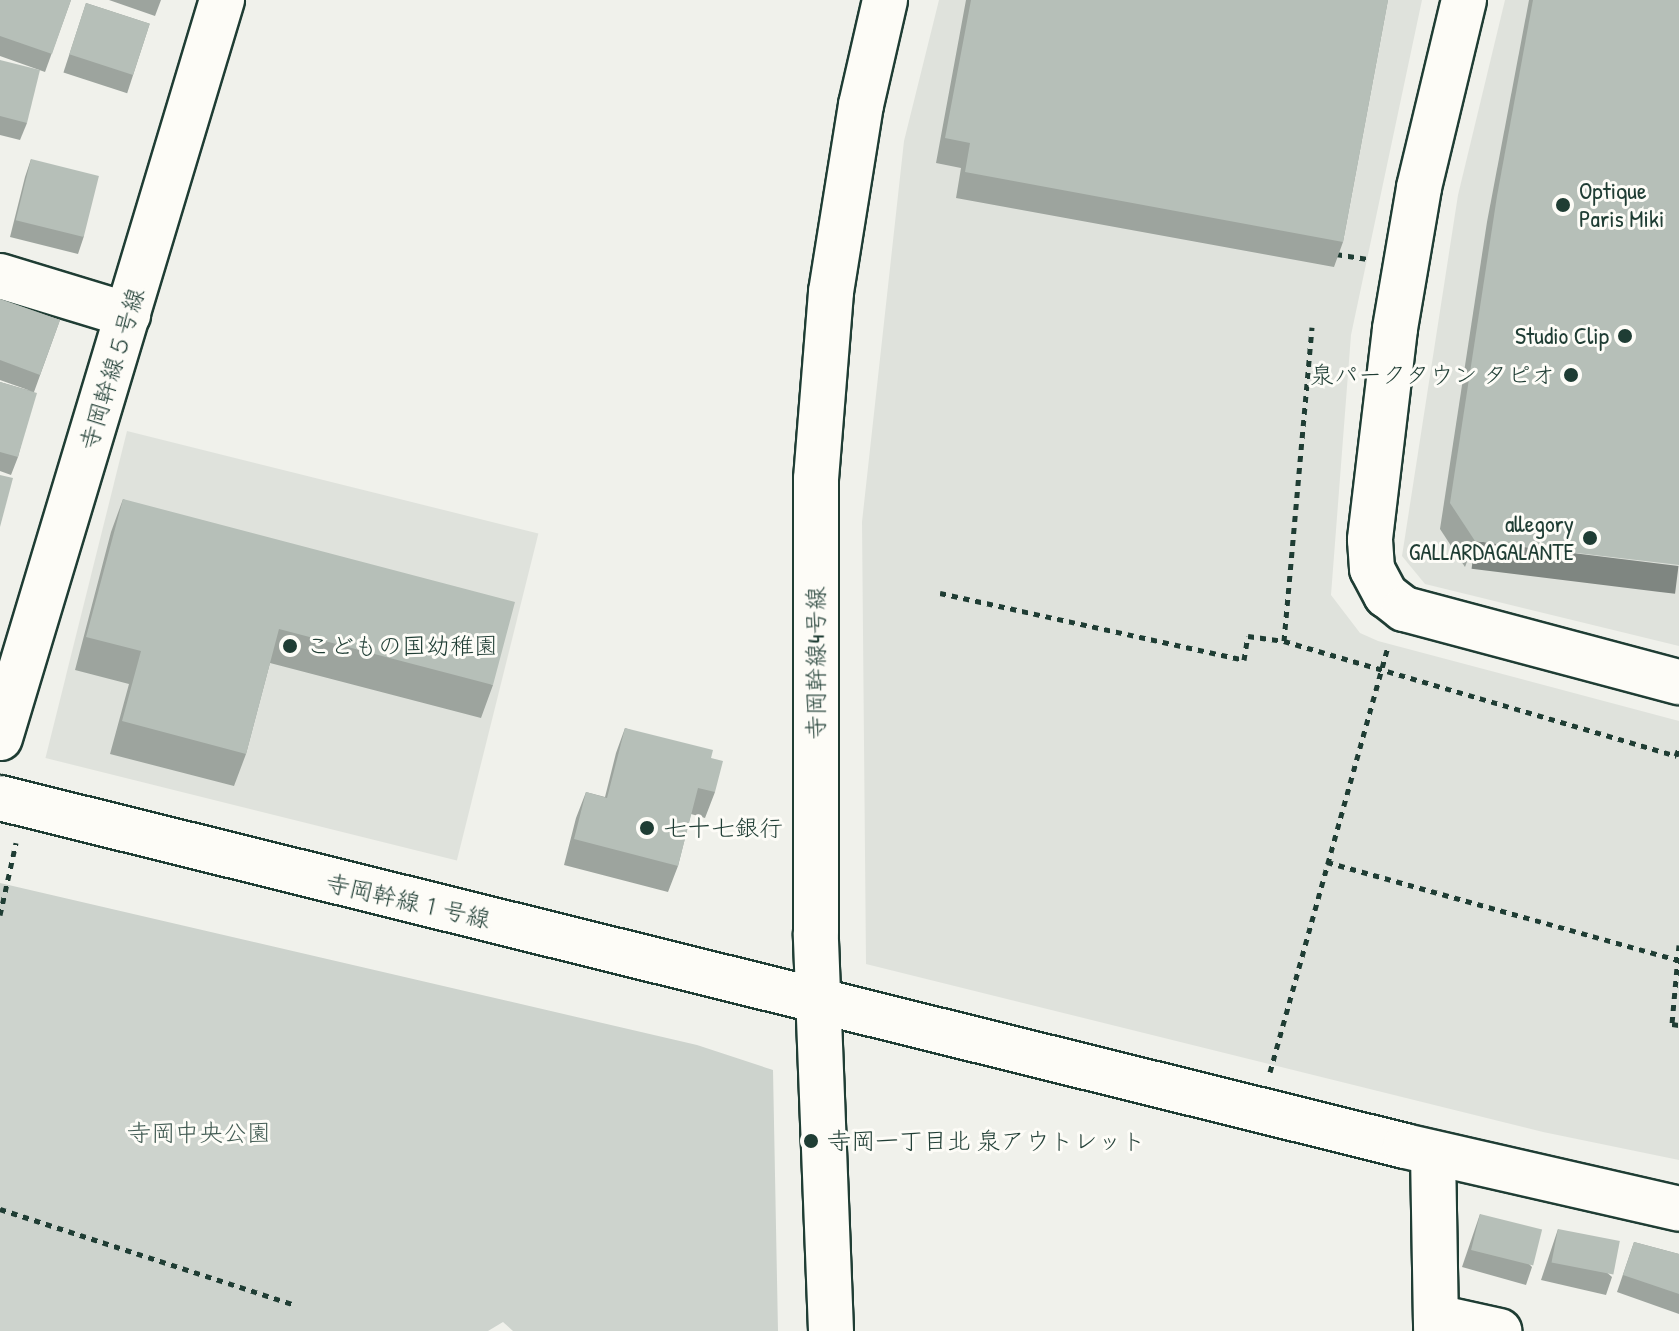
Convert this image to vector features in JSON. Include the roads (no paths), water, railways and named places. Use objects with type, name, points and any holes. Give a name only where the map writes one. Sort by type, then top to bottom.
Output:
[{"type":"street","name":"寺岡幹線５号線","points":[[0,738],[222,0]]},
{"type":"street","name":"寺岡幹線4号線","points":[[831,1331],[818,998],[816,479],[831,292],[861,105],[885,0]]},
{"type":"street","points":[[1464,0],[1419,188],[1395,329],[1370,540],[1372,569],[1386,595],[1404,609],[1679,682]]},
{"type":"street","points":[[0,276],[128,315]]},
{"type":"street","name":"寺岡幹線１号線","points":[[12,800],[1433,1153],[1679,1209]]},
{"type":"street","points":[[1433,1153],[1436,1324],[1499,1331]]},
{"type":"place","name":"Optique Paris Miki","points":[[1563,205]]},
{"type":"place","name":"Studio Clip","points":[[1625,336]]},
{"type":"place","name":"泉パークタウン タピオ","points":[[1571,375]]},
{"type":"place","name":"allegory GALLARDAGALANTE","points":[[1590,538]]},
{"type":"place","name":"こどもの国幼稚園","points":[[290,646]]},
{"type":"place","name":"七十七銀行","points":[[647,828]]},
{"type":"place","name":"寺岡一丁目北 泉アウトレット","points":[[811,1141]]},
{"type":"park label","name":"寺岡中央公園","points":[[199,1133]]}]
